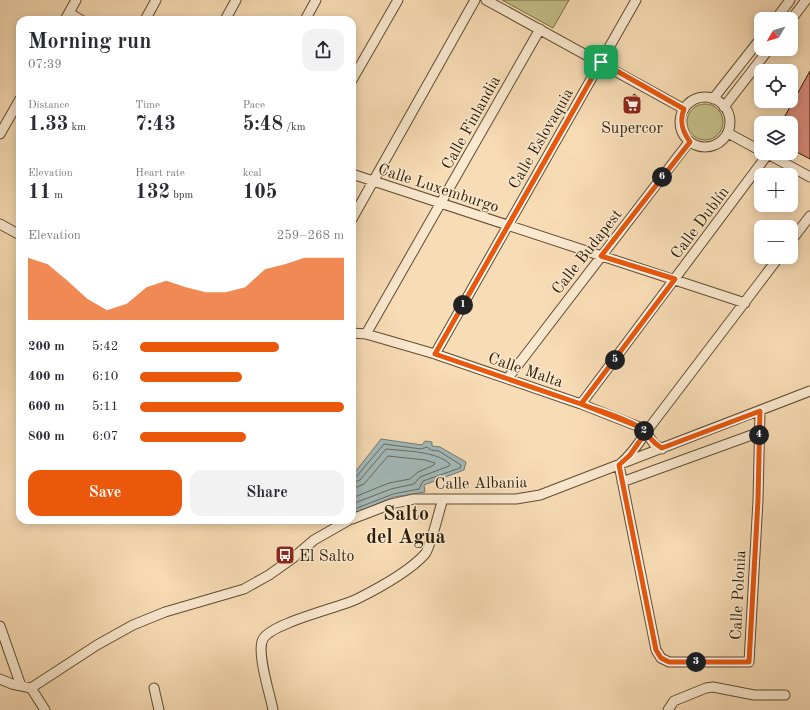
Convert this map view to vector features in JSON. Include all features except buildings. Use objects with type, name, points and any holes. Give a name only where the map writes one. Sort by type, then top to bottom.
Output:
[{"type":"street","points":[[67,16],[76,0]]},
{"type":"street","points":[[147,16],[156,0]]},
{"type":"street","points":[[227,16],[236,0]]},
{"type":"street","points":[[307,16],[316,0]]},
{"type":"street","points":[[356,73],[398,0]]},
{"type":"street","points":[[356,212],[475,0]]},
{"type":"street","points":[[486,0],[684,109]]},
{"type":"street","name":"Calle Eslovaquia","points":[[435,354],[636,0]]},
{"type":"street","points":[[781,12],[790,0]]},
{"type":"street","points":[[797,12],[806,0]]},
{"type":"street","name":"Calle Finlandia","points":[[366,334],[540,29]]},
{"type":"street","points":[[713,100],[754,47]]},
{"type":"street","points":[[724,108],[764,56]]},
{"type":"street","points":[[704,98],[713,100],[724,108],[730,120],[728,133],[721,141],[709,146],[698,146],[690,142],[684,135],[681,124],[681,116],[684,109],[693,100],[704,98]]},
{"type":"street","points":[[0,134],[16,106]]},
{"type":"street","points":[[728,133],[754,147]]},
{"type":"street","name":"Calle Budapest","points":[[508,378],[690,142]]},
{"type":"street","name":"Calle Dublín","points":[[581,404],[675,279],[760,160]]},
{"type":"street","points":[[778,160],[810,178]]},
{"type":"street","name":"Calle Luxemburgo","points":[[356,175],[441,204],[509,224],[745,303]]},
{"type":"street","points":[[798,232],[810,216]]},
{"type":"street","points":[[0,224],[16,233]]},
{"type":"street","points":[[619,465],[630,455],[774,264]]},
{"type":"street","name":"Calle Malta","points":[[356,333],[366,334],[435,354],[581,404],[637,426],[646,432],[649,439],[662,448]]},
{"type":"street","name":"Calle Albania","points":[[356,517],[391,504],[414,499],[516,499],[540,495],[810,391]]},
{"type":"street","name":"Calle Polonia","points":[[619,465],[656,650],[661,658],[669,662],[749,662],[758,500],[760,411]]},
{"type":"street","points":[[622,482],[760,432]]},
{"type":"street","points":[[273,710],[260,647],[263,639],[275,629],[356,599],[384,585],[406,570],[426,553],[443,499]]},
{"type":"street","points":[[0,679],[31,688],[98,645],[133,625],[165,612],[244,589],[269,575],[293,558],[314,540],[342,524]]},
{"type":"street","points":[[0,626],[21,686]]},
{"type":"street","points":[[668,710],[674,701],[706,688],[713,687],[754,695],[785,695]]},
{"type":"street","points":[[31,688],[45,710]]},
{"type":"street","points":[[154,688],[159,710]]},
{"type":"shaded area","points":[[502,0],[569,0],[553,28]]},
{"type":"shaded area","points":[[709,104],[718,109],[722,115],[722,129],[718,135],[709,140],[701,140],[692,135],[688,129],[687,118],[692,109],[698,105]]},
{"type":"water","points":[[381,439],[422,445],[425,441],[432,442],[432,446],[440,447],[466,462],[464,470],[424,485],[425,492],[394,497],[356,512],[356,471]]},
{"type":"place","name":"Supercor","points":[[632,105]]},
{"type":"place","name":"El Salto","points":[[285,555]]},
{"type":"district","name":"Salto del Agua","points":[[406,524]]},
{"type":"route","points":[[601,62],[435,354],[581,404],[637,426],[646,432],[630,455],[619,465],[656,650],[661,658],[669,662],[749,662],[758,500],[760,411],[662,448],[654,444],[649,439],[646,432],[637,426],[581,404],[675,279],[601,256],[690,142],[684,135],[681,124],[681,116],[684,109],[601,62]]}]
